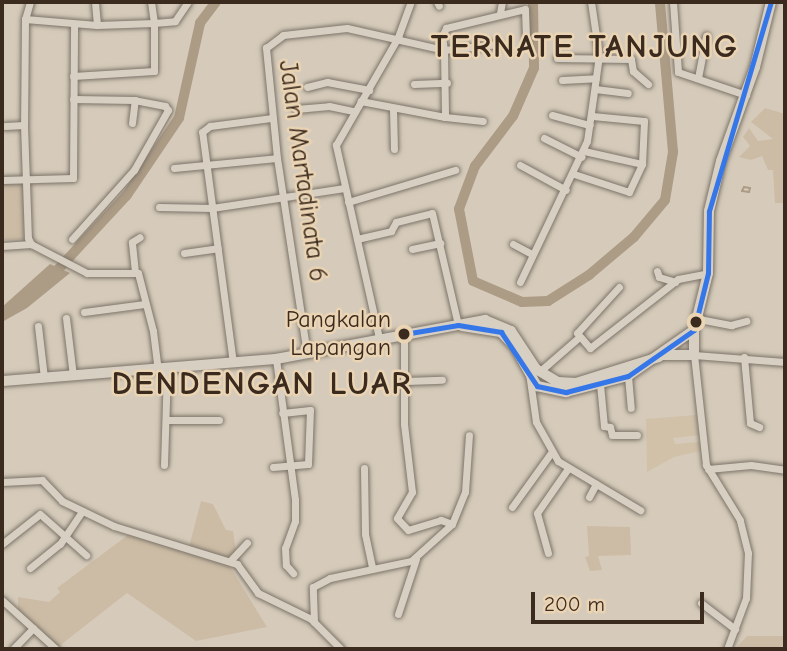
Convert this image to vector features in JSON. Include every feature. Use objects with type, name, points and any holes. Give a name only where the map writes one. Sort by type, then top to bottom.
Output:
[{"type":"highway","points":[[533,370],[567,384],[661,356],[694,355],[694,330],[699,319],[708,273],[710,208],[724,147],[746,95],[771,2]]},
{"type":"highway","points":[[2,381],[163,371],[276,359],[458,325],[500,332],[515,346],[533,370],[537,386],[555,391],[600,384],[628,376],[661,356],[694,330]]},
{"type":"street","points":[[30,2],[25,19],[24,125],[24,180],[30,244]]},
{"type":"street","points":[[95,2],[97,25]]},
{"type":"street","points":[[73,76],[154,71],[151,2]]},
{"type":"street","points":[[25,19],[97,25],[175,22],[188,2]]},
{"type":"street","points":[[379,338],[336,145],[398,37],[411,2]]},
{"type":"street","points":[[500,13],[502,2]]},
{"type":"street","points":[[520,282],[583,154],[592,116],[599,56],[590,2]]},
{"type":"street","points":[[673,2],[678,72],[746,95]]},
{"type":"street","points":[[445,117],[447,83],[444,30],[525,6],[526,42]]},
{"type":"street","points":[[2,180],[73,178],[74,24]]},
{"type":"street","name":"Jalan Martadinata 6","points":[[307,354],[264,55],[283,35],[347,28],[398,37]]},
{"type":"street","points":[[698,78],[706,36]]},
{"type":"street","points":[[398,37],[444,50],[498,44]]},
{"type":"street","points":[[557,58],[599,56],[632,60],[634,71],[648,84]]},
{"type":"street","points":[[562,80],[596,78]]},
{"type":"street","points":[[307,87],[327,82],[369,90]]},
{"type":"street","points":[[414,84],[447,83]]},
{"type":"street","points":[[595,89],[628,93]]},
{"type":"street","points":[[72,239],[134,170],[165,118],[167,106],[135,100],[73,99]]},
{"type":"street","points":[[132,123],[135,100]]},
{"type":"street","points":[[360,101],[393,109],[484,121]]},
{"type":"street","points":[[296,109],[329,106],[354,111]]},
{"type":"street","points":[[393,109],[394,149]]},
{"type":"street","points":[[552,115],[590,125]]},
{"type":"street","points":[[574,174],[629,192],[642,164],[644,121],[592,116]]},
{"type":"street","points":[[233,363],[203,134],[210,127],[272,118]]},
{"type":"street","points":[[5,126],[24,125]]},
{"type":"street","points":[[544,138],[583,154],[642,164]]},
{"type":"street","points":[[174,169],[207,168],[277,158]]},
{"type":"street","points":[[520,165],[566,190]]},
{"type":"street","points":[[348,202],[456,170]]},
{"type":"street","points":[[159,207],[212,208],[345,188]]},
{"type":"street","points":[[357,239],[391,231],[400,220],[426,212],[433,214],[458,325]]},
{"type":"street","points":[[140,237],[132,242],[135,272],[140,277],[144,304],[163,371],[169,420],[163,446],[164,465]]},
{"type":"street","points":[[412,249],[440,243]]},
{"type":"street","points":[[2,246],[30,244],[87,273],[135,272]]},
{"type":"street","points":[[513,244],[533,254]]},
{"type":"street","points":[[184,253],[218,248]]},
{"type":"street","points":[[657,271],[659,276],[675,282]]},
{"type":"street","points":[[578,338],[595,347],[675,282],[708,273]]},
{"type":"street","points":[[578,338],[578,331],[619,287]]},
{"type":"street","points":[[84,312],[144,304]]},
{"type":"street","points":[[66,318],[73,376]]},
{"type":"street","points":[[699,319],[731,325],[746,321]]},
{"type":"street","points":[[38,326],[44,378]]},
{"type":"street","points":[[404,334],[407,381],[404,424],[412,492],[397,518],[408,530],[441,520],[452,524]]},
{"type":"street","points":[[578,338],[533,370],[536,422],[551,453],[567,470],[640,510]]},
{"type":"street","points":[[727,649],[749,584],[748,553],[740,520],[708,468],[698,419],[694,355],[785,362]]},
{"type":"street","points":[[744,357],[750,423],[759,428]]},
{"type":"street","points":[[276,359],[295,521],[285,559],[293,573]]},
{"type":"street","points":[[628,376],[631,408]]},
{"type":"street","points":[[407,381],[442,380]]},
{"type":"street","points":[[600,384],[604,426],[610,427],[612,435],[637,435]]},
{"type":"street","points":[[273,467],[308,464],[310,412],[282,413]]},
{"type":"street","points":[[169,420],[219,420]]},
{"type":"street","points":[[398,614],[416,559],[452,524],[466,492],[469,435]]},
{"type":"street","points":[[512,507],[551,453]]},
{"type":"street","points":[[708,468],[751,465],[785,470]]},
{"type":"street","points":[[364,468],[365,528],[373,568]]},
{"type":"street","points":[[548,553],[537,513],[567,470]]},
{"type":"street","points":[[2,482],[42,480],[67,505],[132,532],[230,561],[240,566],[258,593],[314,622],[341,649]]},
{"type":"street","points":[[589,497],[596,484]]},
{"type":"street","points":[[30,568],[65,537],[82,511]]},
{"type":"street","points":[[2,544],[40,514],[86,555]]},
{"type":"street","points":[[230,561],[247,543]]},
{"type":"street","points":[[314,622],[313,587],[373,568],[416,559]]},
{"type":"street","points":[[2,600],[56,649]]},
{"type":"street","points":[[701,603],[735,629]]},
{"type":"street","points":[[13,649],[33,628]]},
{"type":"shaded area","points":[[765,108],[785,114],[785,203],[775,203],[773,170],[768,170],[762,156],[751,160],[739,157],[750,146],[743,137],[749,128],[758,141],[773,139],[751,122]]},
{"type":"shaded area","points":[[2,182],[23,182],[25,239],[2,240]]},
{"type":"shaded area","points":[[50,264],[70,273],[27,308],[2,322],[2,307]]},
{"type":"shaded area","points":[[696,415],[699,435],[673,438],[675,444],[699,442],[701,451],[674,457],[647,472],[646,419]]},
{"type":"shaded area","points":[[201,501],[213,504],[226,530],[233,531],[236,552],[228,557],[189,547]]},
{"type":"shaded area","points":[[587,526],[630,527],[631,555],[598,556],[602,570],[590,571],[585,557],[589,556]]},
{"type":"shaded area","points":[[132,532],[227,562],[267,627],[196,641],[127,593],[58,647],[18,615],[18,597],[49,602],[60,592],[57,588]]},
{"type":"shaded area","points":[[747,636],[785,636],[785,649],[735,649]]},
{"type":"waterway","points":[[51,277],[127,195],[179,118],[200,23],[216,2]]},
{"type":"waterway","points":[[533,2],[534,68],[513,116],[475,166],[459,209],[473,281],[522,302],[548,301],[589,275],[634,237],[665,200],[673,152],[660,2]]},
{"type":"waterway","points":[[744,187],[750,188],[749,192],[742,191],[744,187]]},
{"type":"transit line","points":[[404,334],[458,325],[501,332],[537,386],[566,392],[628,376],[694,330],[708,273],[709,211],[771,2]]},
{"type":"place","name":"Pangkalan Lapangan","points":[[404,334]]},
{"type":"district","name":"TERNATE TANJUNG","points":[[585,47]]},
{"type":"district","name":"DENDENGAN LUAR","points":[[262,384]]}]
